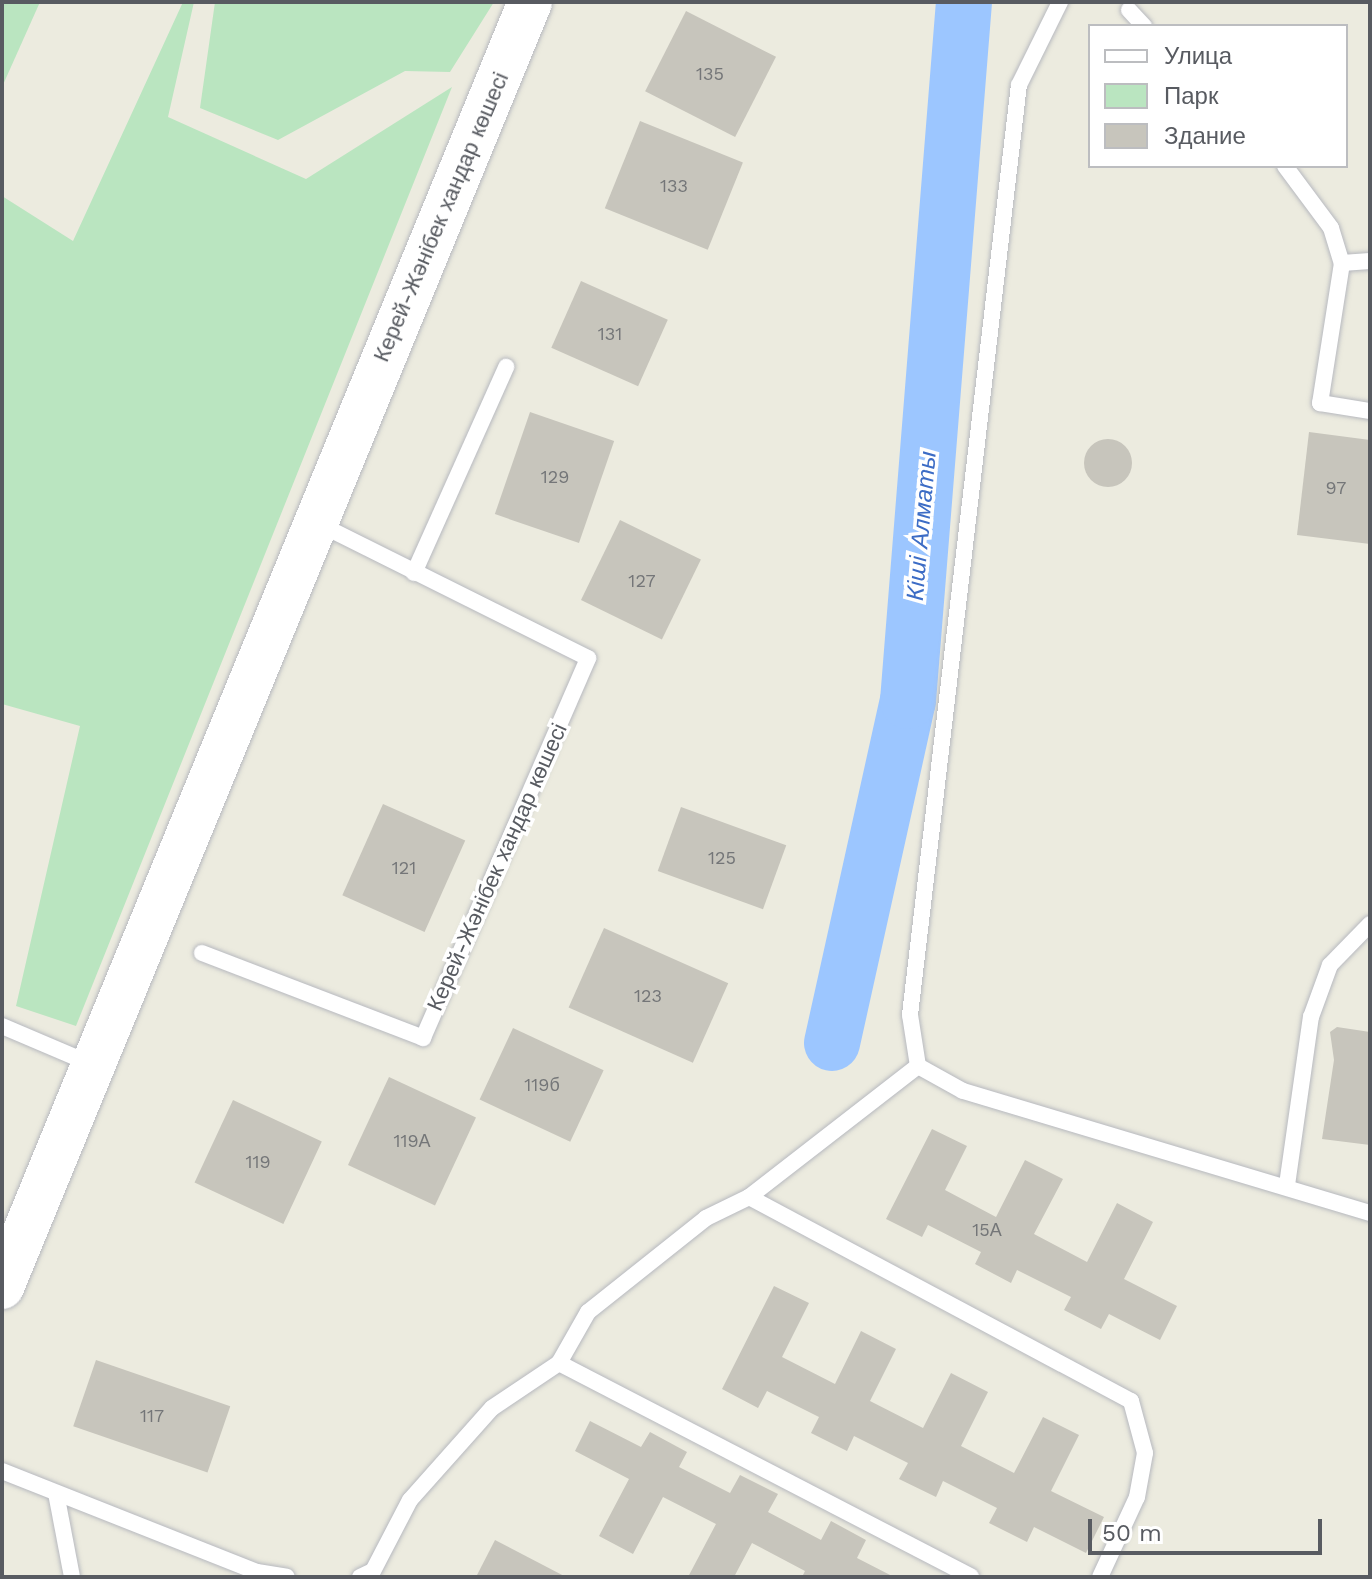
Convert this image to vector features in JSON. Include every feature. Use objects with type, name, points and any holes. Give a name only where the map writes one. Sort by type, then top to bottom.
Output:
[{"type":"main road","name":"Керей-Жәнібек хандар көшесі","points":[[2,1287],[530,2]]},
{"type":"lane","points":[[918,1066],[910,1015],[1019,85],[1060,2]]},
{"type":"lane","points":[[1129,10],[1142,24]]},
{"type":"lane","points":[[1286,168],[1331,228],[1342,263],[1320,403],[1370,411]]},
{"type":"lane","points":[[1342,263],[1370,261]]},
{"type":"lane","points":[[414,573],[506,367]]},
{"type":"lane","name":"Керей-Жәнібек хандар көшесі","points":[[202,953],[423,1038],[588,658],[314,522]]},
{"type":"lane","points":[[1287,1185],[1311,1017],[1330,965],[1370,924]]},
{"type":"lane","points":[[2,1026],[93,1064]]},
{"type":"lane","points":[[918,1066],[963,1091],[1287,1185],[1370,1213]]},
{"type":"lane","points":[[360,1577],[373,1571],[410,1500],[492,1408],[559,1363],[588,1312],[706,1218],[749,1197],[918,1066]]},
{"type":"lane","points":[[749,1197],[1131,1401],[1145,1453],[1137,1497],[1100,1577]]},
{"type":"lane","points":[[559,1363],[971,1577]]},
{"type":"lane","points":[[2,1471],[257,1572],[287,1577]]},
{"type":"lane","points":[[56,1493],[72,1577]]},
{"type":"green space","points":[[2,2],[40,2],[2,87]]},
{"type":"green space","points":[[183,2],[194,2],[168,117],[306,179],[452,87],[76,1026],[16,1006],[80,726],[2,704],[2,196],[73,241]]},
{"type":"green space","points":[[215,2],[494,2],[450,72],[405,71],[278,140],[200,108]]},
{"type":"building","points":[[686,11],[776,57],[735,137],[645,91]]},
{"type":"building","points":[[640,121],[743,163],[708,250],[605,208]]},
{"type":"building","points":[[581,281],[668,320],[638,386],[551,348]]},
{"type":"building","points":[[530,412],[614,441],[579,543],[495,514]]},
{"type":"building","points":[[1309,432],[1370,440],[1370,544],[1297,535]]},
{"type":"building","points":[[1108,439],[1125,446],[1132,463],[1125,480],[1108,487],[1091,480],[1084,463],[1091,446]]},
{"type":"building","points":[[620,520],[701,559],[662,639],[581,600]]},
{"type":"building","points":[[383,804],[465,841],[425,932],[342,895]]},
{"type":"building","points":[[681,807],[786,845],[763,909],[658,871]]},
{"type":"building","points":[[604,928],[728,983],[693,1063],[569,1007]]},
{"type":"building","points":[[1337,1027],[1370,1032],[1370,1145],[1322,1139],[1334,1060],[1330,1032]]},
{"type":"building","points":[[513,1028],[604,1070],[570,1142],[480,1100]]},
{"type":"building","points":[[389,1077],[476,1118],[435,1205],[348,1165]]},
{"type":"building","points":[[233,1100],[322,1141],[283,1224],[195,1182]]},
{"type":"building","points":[[932,1129],[967,1146],[945,1190],[996,1217],[1025,1160],[1063,1179],[1034,1234],[1087,1262],[1117,1203],[1153,1222],[1124,1279],[1177,1306],[1160,1340],[1109,1314],[1101,1329],[1064,1310],[1071,1297],[1017,1270],[1011,1283],[975,1264],[981,1252],[928,1225],[922,1237],[886,1219]]},
{"type":"building","points":[[774,1286],[809,1303],[782,1357],[835,1384],[861,1331],[896,1349],[870,1401],[923,1428],[951,1373],[988,1392],[961,1446],[1014,1473],[1043,1417],[1079,1435],[1051,1491],[1104,1517],[1086,1553],[1034,1527],[1027,1542],[989,1523],[997,1508],[943,1481],[936,1497],[899,1479],[908,1463],[854,1436],[847,1451],[811,1433],[819,1417],[767,1391],[758,1408],[722,1389]]},
{"type":"building","points":[[96,1360],[230,1406],[207,1472],[73,1426]]},
{"type":"building","points":[[590,1421],[641,1447],[650,1432],[687,1452],[679,1467],[730,1493],[740,1475],[778,1494],[768,1512],[821,1540],[831,1521],[866,1540],[857,1558],[894,1577],[802,1577],[805,1571],[752,1543],[734,1577],[688,1577],[716,1524],[663,1497],[633,1554],[599,1536],[629,1479],[575,1451]]},
{"type":"building","points":[[495,1540],[566,1577],[476,1577]]},
{"type":"waterway","name":"Кіші Алматы","points":[[832,1043],[908,701],[964,2]]}]
